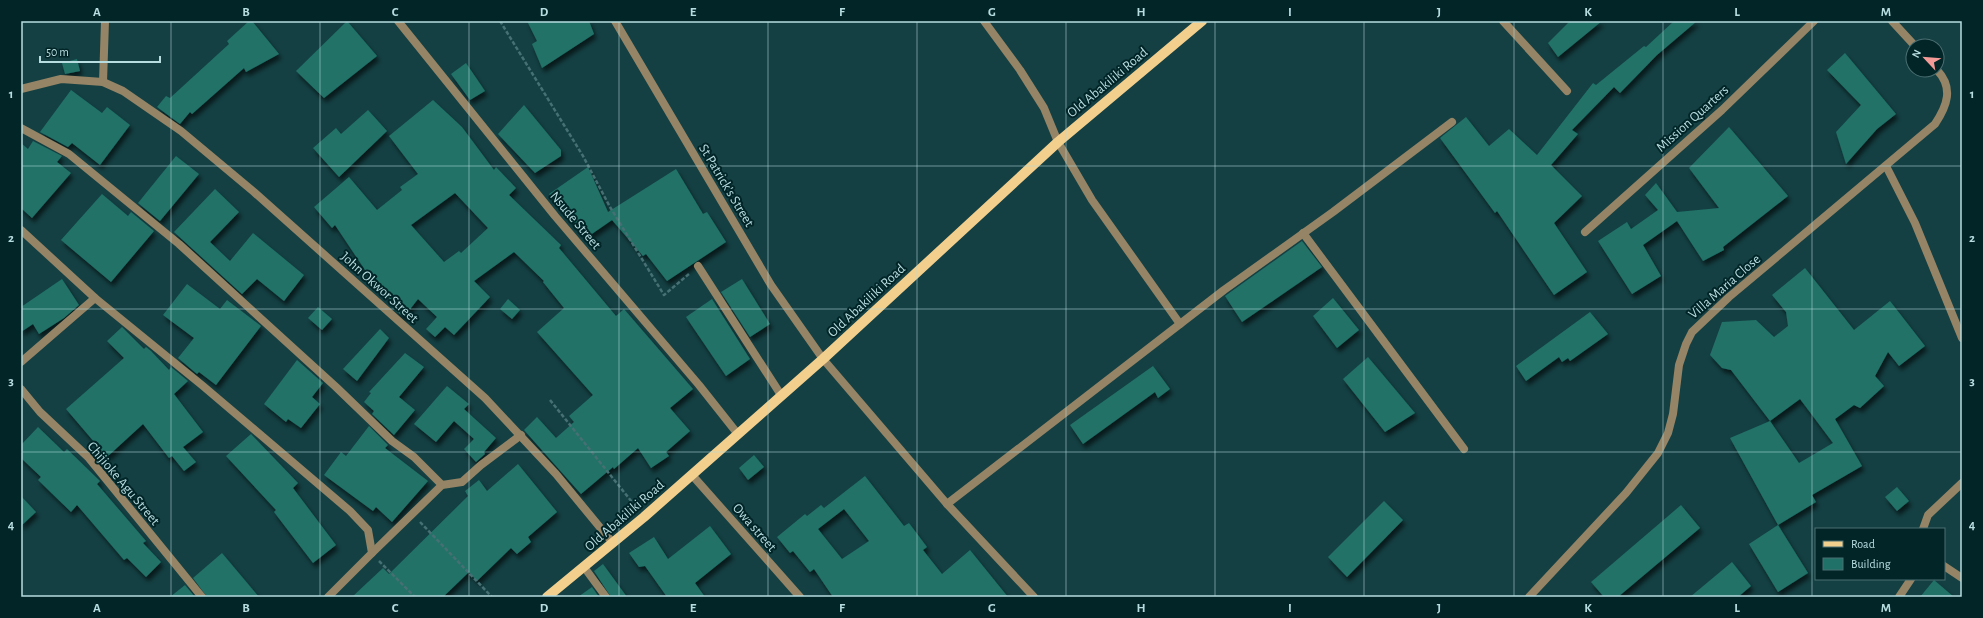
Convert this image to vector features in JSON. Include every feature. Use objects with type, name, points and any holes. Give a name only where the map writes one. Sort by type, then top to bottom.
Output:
[{"type":"main road","name":"Old Abakiliki Road","points":[[547,597],[644,517],[823,359],[1058,142],[1202,21]]},
{"type":"street","points":[[103,82],[105,21]]},
{"type":"street","name":"Nsude Street","points":[[398,21],[555,216],[694,379],[738,434]]},
{"type":"street","name":"St Patrick's Street","points":[[615,21],[771,285],[823,359],[947,504],[1034,597]]},
{"type":"street","points":[[984,21],[1020,70],[1044,108],[1058,142],[1092,200],[1180,324]]},
{"type":"street","points":[[1503,21],[1567,91]]},
{"type":"street","name":"Mission Quarters","points":[[1585,232],[1722,110],[1814,21]]},
{"type":"street","points":[[1892,21],[1908,38]]},
{"type":"street","name":"Villa Maria Close","points":[[1529,597],[1626,493],[1658,453],[1668,433],[1673,414],[1679,365],[1692,332],[1729,296],[1935,124],[1944,111],[1948,93],[1946,82],[1943,78]]},
{"type":"street","name":"John Okwor Street","points":[[21,89],[61,80],[103,82],[123,91],[181,131],[254,192],[485,398],[556,474],[612,542]]},
{"type":"street","points":[[947,504],[1180,324],[1452,122]]},
{"type":"street","points":[[21,128],[69,154],[180,244],[392,441],[414,457],[442,485]]},
{"type":"street","points":[[1886,166],[1915,223],[1962,338]]},
{"type":"street","points":[[21,230],[95,298],[209,391],[350,511],[368,530],[372,553]]},
{"type":"street","points":[[1303,233],[1464,449]]},
{"type":"street","points":[[698,266],[781,395]]},
{"type":"street","points":[[21,362],[95,298]]},
{"type":"street","name":"Chijioke Agu Street","points":[[21,389],[40,412],[88,458],[202,597]]},
{"type":"street","points":[[328,597],[442,485],[462,482],[481,465],[521,435]]},
{"type":"street","name":"Owa street","points":[[692,474],[800,597]]},
{"type":"street","points":[[1923,528],[1928,515],[1962,483]]},
{"type":"street","points":[[584,567],[606,597]]},
{"type":"street","points":[[1945,567],[1962,578]]},
{"type":"street","points":[[1899,597],[1910,580]]},
{"type":"path","points":[[500,21],[583,156],[610,207],[664,295],[698,266]]},
{"type":"path","points":[[550,400],[644,517]]},
{"type":"path","points":[[412,515],[492,597]]},
{"type":"path","points":[[372,553],[415,597]]},
{"type":"building","points":[[249,21],[252,21],[279,54],[246,72],[244,68],[192,114],[190,112],[180,124],[157,107],[166,96],[170,98],[229,44],[227,41]]},
{"type":"building","points":[[347,21],[377,56],[324,98],[296,71]]},
{"type":"building","points":[[527,21],[589,21],[594,34],[542,68],[532,44],[537,41]]},
{"type":"building","points":[[1570,21],[1602,21],[1558,57],[1548,43]]},
{"type":"building","points":[[1674,21],[1697,21],[1657,55],[1620,93],[1614,87],[1572,130],[1578,134],[1551,165],[1582,196],[1554,223],[1587,272],[1554,295],[1497,211],[1495,213],[1440,138],[1466,117],[1489,146],[1509,129],[1537,155],[1593,83],[1596,85],[1644,46],[1646,47]]},
{"type":"building","points":[[1845,53],[1896,114],[1877,129],[1846,164],[1836,132],[1861,105],[1827,70]]},
{"type":"building","points":[[77,59],[80,71],[65,74],[62,63]]},
{"type":"building","points":[[466,63],[485,91],[470,100],[451,74]]},
{"type":"building","points":[[71,90],[102,113],[107,107],[130,125],[100,165],[72,143],[68,147],[40,132]]},
{"type":"building","points":[[433,100],[462,127],[494,170],[496,167],[516,188],[509,195],[561,245],[559,248],[616,316],[624,309],[693,389],[670,408],[690,431],[666,452],[669,456],[651,468],[638,448],[614,469],[613,467],[581,494],[524,430],[537,417],[556,438],[574,422],[569,416],[593,395],[537,332],[564,308],[543,282],[544,281],[514,252],[474,281],[490,297],[454,335],[445,327],[435,337],[426,329],[437,317],[418,299],[404,317],[396,311],[396,306],[369,276],[335,225],[332,228],[314,207],[349,177],[377,210],[402,190],[400,187],[418,174],[389,136]],"holes":[[[455,193],[488,228],[461,253],[459,251],[444,262],[411,225]]]},
{"type":"building","points":[[524,105],[561,150],[561,156],[535,173],[498,134]]},
{"type":"building","points":[[368,110],[387,131],[339,177],[313,148],[336,128],[341,134]]},
{"type":"building","points":[[1729,127],[1788,196],[1723,247],[1724,250],[1703,261],[1677,221],[1643,245],[1661,276],[1632,294],[1598,241],[1627,222],[1631,229],[1658,210],[1645,195],[1656,183],[1677,212],[1719,208],[1689,168]]},
{"type":"building","points":[[33,141],[62,156],[57,162],[71,173],[32,218],[21,208],[21,143],[28,149]]},
{"type":"building","points":[[176,156],[199,174],[160,221],[138,203]]},
{"type":"building","points":[[588,167],[608,212],[676,169],[703,214],[707,212],[726,242],[667,281],[646,254],[643,256],[612,220],[586,238],[549,194]]},
{"type":"building","points":[[215,189],[239,212],[210,242],[230,261],[253,233],[304,275],[284,301],[257,279],[242,294],[174,232]]},
{"type":"building","points":[[102,194],[128,216],[131,212],[154,231],[111,282],[61,240]]},
{"type":"building","points":[[1302,241],[1322,267],[1242,322],[1225,296]]},
{"type":"building","points":[[1805,268],[1854,330],[1890,301],[1925,346],[1899,366],[1888,352],[1875,376],[1884,386],[1860,408],[1854,405],[1835,419],[1862,466],[1812,495],[1816,502],[1778,525],[1730,438],[1770,421],[1731,370],[1722,368],[1710,355],[1722,322],[1756,320],[1774,337],[1788,326],[1786,312],[1772,295]],"holes":[[[1800,399],[1833,443],[1799,463],[1770,421]]]},
{"type":"building","points":[[62,279],[79,305],[64,318],[39,334],[33,324],[21,332],[21,307]]},
{"type":"building","points":[[742,279],[770,324],[750,337],[721,292]]},
{"type":"building","points":[[187,284],[220,309],[227,300],[261,326],[216,385],[199,372],[197,374],[178,358],[194,338],[163,315]]},
{"type":"building","points":[[1333,298],[1359,330],[1337,348],[1313,316]]},
{"type":"building","points":[[508,299],[520,310],[512,319],[500,309]]},
{"type":"building","points":[[712,299],[750,359],[726,376],[686,317]]},
{"type":"building","points":[[318,307],[332,319],[322,330],[308,318]]},
{"type":"building","points":[[1590,312],[1608,334],[1570,361],[1568,358],[1562,362],[1559,357],[1526,381],[1516,366]]},
{"type":"building","points":[[122,327],[144,349],[146,347],[151,351],[169,370],[171,367],[188,381],[174,394],[203,432],[183,447],[196,462],[184,471],[172,456],[169,458],[143,424],[107,457],[66,409],[124,358],[107,341]]},
{"type":"building","points":[[380,329],[389,338],[357,381],[343,369]]},
{"type":"building","points":[[405,353],[424,367],[399,397],[415,410],[394,435],[372,414],[374,411],[364,402],[371,393],[369,392]]},
{"type":"building","points":[[1368,357],[1415,413],[1385,432],[1343,379]]},
{"type":"building","points":[[297,360],[323,383],[312,397],[320,404],[301,428],[288,419],[286,422],[264,404]]},
{"type":"building","points":[[1153,366],[1170,389],[1158,398],[1155,392],[1083,444],[1070,425]]},
{"type":"building","points":[[447,386],[469,404],[464,409],[496,438],[484,452],[485,454],[476,462],[464,449],[474,439],[454,421],[436,442],[414,424]]},
{"type":"building","points":[[369,426],[388,445],[385,448],[428,481],[392,522],[376,507],[373,511],[324,475],[341,452],[346,456]]},
{"type":"building","points":[[38,427],[64,452],[67,449],[100,481],[97,484],[146,541],[143,543],[161,562],[146,577],[127,558],[124,560],[77,505],[71,512],[38,480],[41,477],[21,458],[21,445]]},
{"type":"building","points":[[251,434],[298,483],[293,488],[336,545],[313,563],[274,512],[276,510],[226,456]]},
{"type":"building","points":[[754,455],[764,467],[748,480],[739,468]]},
{"type":"building","points":[[518,464],[557,512],[528,537],[531,542],[517,554],[511,548],[477,581],[469,572],[443,597],[352,597],[383,568],[389,574],[468,496],[465,491],[479,480],[487,491]]},
{"type":"building","points":[[865,476],[904,526],[909,523],[927,547],[923,550],[942,574],[970,550],[1008,597],[833,597],[814,569],[810,572],[793,551],[790,553],[777,537],[805,514],[807,516],[821,505],[824,508]],"holes":[[[844,509],[869,541],[842,559],[818,529]]]},
{"type":"building","points":[[1897,487],[1909,501],[1897,511],[1885,497]]},
{"type":"building","points":[[21,496],[36,512],[21,526]]},
{"type":"building","points":[[1384,501],[1403,520],[1347,577],[1328,557]]},
{"type":"building","points":[[1681,505],[1700,528],[1618,597],[1604,597],[1591,582]]},
{"type":"building","points":[[1778,525],[1808,573],[1778,592],[1749,544]]},
{"type":"building","points":[[710,526],[731,554],[695,583],[705,597],[667,597],[645,566],[639,567],[629,553],[654,537],[668,559]]},
{"type":"building","points":[[222,553],[259,597],[207,597],[193,578]]},
{"type":"building","points":[[1732,562],[1751,586],[1738,597],[1690,597]]},
{"type":"building","points":[[603,564],[627,597],[611,597],[594,571]]},
{"type":"building","points":[[1934,580],[1954,597],[1920,597]]},
{"type":"building","points":[[185,585],[195,597],[170,597]]},
{"type":"building","points":[[592,587],[599,597],[578,597]]}]
